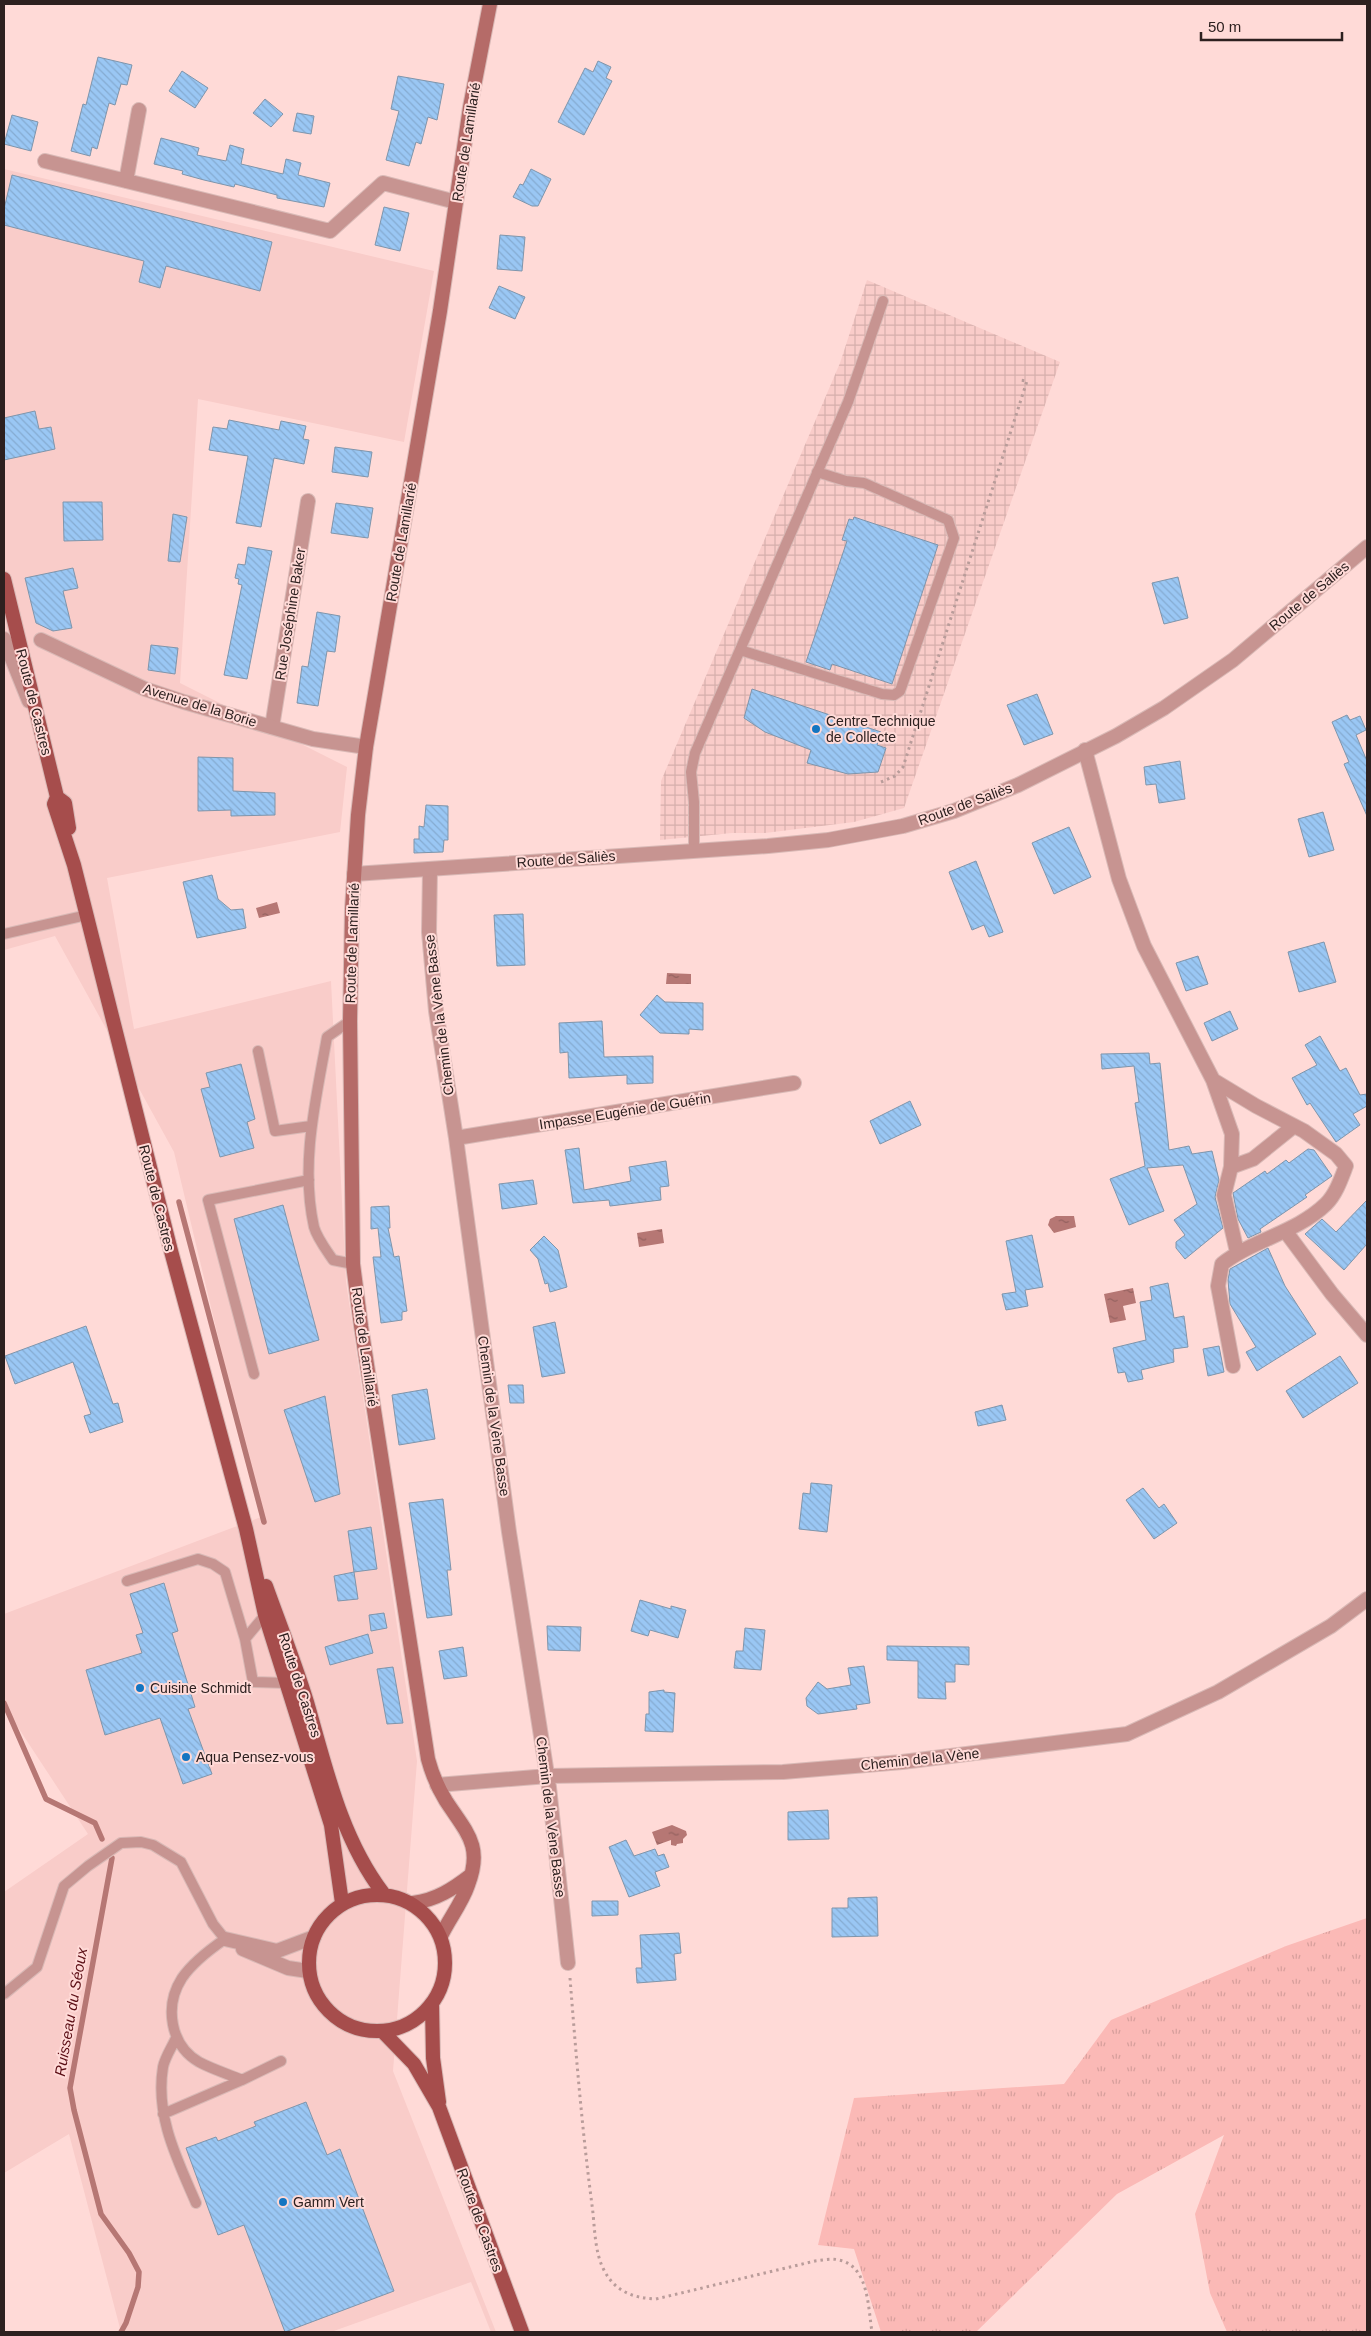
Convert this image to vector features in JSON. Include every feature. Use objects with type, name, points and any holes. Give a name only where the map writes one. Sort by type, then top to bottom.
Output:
[{"type":"main road","name":"Route de Lamillarié","points":[[441,1936],[464,1896],[475,1859],[472,1841],[437,1785],[428,1759],[353,1264],[350,1020],[354,874],[366,747],[470,107],[490,4]]},
{"type":"main road","name":"Route de Castres","points":[[4,579],[6,600],[42,730],[57,797],[54,804],[74,866],[87,915],[171,1251],[246,1529],[265,1615],[331,1825],[342,1904]]},
{"type":"main road","name":"Route de Castres","points":[[246,1529],[302,1687],[344,1823],[358,1858],[383,1893]]},
{"type":"main road","points":[[413,1904],[428,1901],[445,1894],[471,1875]]},
{"type":"main road","points":[[383,1893],[413,1904],[428,1918],[441,1936],[445,1974],[440,1990],[432,2003],[418,2017],[401,2026],[382,2031],[361,2029],[342,2022],[325,2009],[314,1991],[308,1971],[309,1951],[321,1924],[342,1904],[359,1897],[383,1893]]},
{"type":"main road","name":"Route de Castres","points":[[432,2003],[433,2058],[440,2107]]},
{"type":"main road","name":"Route de Castres","points":[[382,2031],[414,2064],[440,2107],[522,2332]]},
{"type":"street","points":[[126,181],[139,110]]},
{"type":"street","points":[[45,161],[330,231],[383,183],[456,202]]},
{"type":"street","name":"Rue Joséphine Baker","points":[[272,728],[308,501]]},
{"type":"street","name":"Route de Saliès","points":[[354,874],[768,846],[828,840],[903,826],[954,812],[1116,736],[1164,708],[1233,660],[1367,547]]},
{"type":"street","points":[[4,639],[42,730]]},
{"type":"street","name":"Avenue de la Borie","points":[[41,640],[145,689],[272,728],[333,744],[366,747]]},
{"type":"street","points":[[1085,750],[1118,879],[1144,946],[1214,1080],[1232,1134],[1231,1168],[1224,1196],[1237,1252]]},
{"type":"street","name":"Chemin de la Vène Basse","points":[[430,869],[428,907],[432,975],[509,1532],[548,1776],[568,1963]]},
{"type":"street","points":[[1214,1080],[1256,1106],[1294,1126],[1336,1154],[1346,1166],[1339,1185],[1327,1204],[1286,1232],[1237,1252],[1222,1264],[1218,1286],[1233,1366]]},
{"type":"street","name":"Impasse Eugénie de Guérin","points":[[456,1138],[794,1083]]},
{"type":"street","points":[[1231,1168],[1253,1158],[1294,1126]]},
{"type":"street","points":[[1286,1232],[1332,1294],[1367,1335]]},
{"type":"street","name":"Chemin de la Vène","points":[[437,1785],[548,1776],[783,1772],[902,1762],[1127,1734],[1218,1692],[1331,1626],[1367,1599]]},
{"type":"street","points":[[225,1939],[277,1951],[314,1937]]},
{"type":"street","points":[[225,1939],[251,1953],[288,1968],[308,1971]]},
{"type":"lane","points":[[694,851],[694,802],[691,772],[695,752],[848,402],[883,301]]},
{"type":"lane","points":[[740,650],[882,694],[894,695],[900,691],[954,538],[948,520],[864,483],[846,481],[818,472]]},
{"type":"lane","points":[[4,934],[87,915]]},
{"type":"lane","points":[[350,1020],[327,1038],[311,1126],[309,1180],[314,1229],[333,1260],[353,1264]]},
{"type":"lane","points":[[258,1051],[276,1131],[311,1126]]},
{"type":"lane","points":[[254,1374],[208,1200],[309,1180]]},
{"type":"lane","points":[[127,1582],[198,1559],[212,1564],[225,1572],[245,1639],[253,1682],[286,1683]]},
{"type":"lane","points":[[245,1639],[265,1615]]},
{"type":"lane","points":[[4,1994],[37,1967],[64,1886],[88,1866],[121,1843],[141,1842],[147,1844],[181,1862],[213,1924],[225,1939],[197,1960],[182,1979],[171,2015],[176,2038],[198,2061],[242,2080]]},
{"type":"lane","points":[[176,2038],[163,2066],[162,2114],[169,2140],[196,2204]]},
{"type":"lane","points":[[162,2114],[281,2062]]},
{"type":"path","points":[[881,782],[895,776],[903,767],[1027,382],[1019,380]]},
{"type":"path","points":[[568,1963],[583,2137],[599,2259],[612,2282],[621,2290],[638,2298],[656,2299],[815,2260],[838,2259],[853,2266],[863,2283],[872,2332]]},
{"type":"shaded area","points":[[4,169],[434,271],[404,442],[198,399],[180,683],[347,767],[340,832],[107,878],[134,1029],[331,981],[346,1282],[417,1761],[393,2071],[496,2332],[491,2332],[471,2282],[331,2332],[121,2332],[69,2134],[4,2173],[4,1892],[88,1834],[4,1706],[4,1614],[261,1517],[174,1152],[55,936],[4,950]]},
{"type":"shaded area","points":[[867,280],[1060,362],[904,808],[854,822],[765,833],[732,833],[660,840],[661,781],[840,363]]},
{"type":"green space","points":[[1367,1918],[1367,2332],[1227,2332],[1210,2293],[1195,2214],[1224,2135],[1117,2194],[976,2332],[881,2332],[854,2249],[818,2245],[854,2098],[1064,2084],[1111,2020],[1286,1946]]},
{"type":"water","points":[[277,902],[280,913],[259,918],[256,908]]},
{"type":"water","points":[[667,973],[691,974],[691,984],[666,984]]},
{"type":"water","points":[[1056,1216],[1074,1216],[1076,1227],[1054,1233],[1048,1225],[1050,1219]]},
{"type":"water","points":[[662,1229],[664,1243],[639,1247],[637,1233]]},
{"type":"water","points":[[1133,1288],[1136,1303],[1123,1306],[1126,1320],[1110,1323],[1104,1294]]},
{"type":"water","points":[[672,1825],[686,1831],[687,1835],[683,1839],[683,1843],[676,1846],[671,1845],[671,1840],[657,1845],[652,1832]]},
{"type":"building","points":[[98,57],[132,65],[127,85],[121,84],[115,105],[109,103],[97,149],[92,147],[90,156],[71,151],[83,104],[86,105]]},
{"type":"building","points":[[598,61],[611,67],[606,78],[612,81],[584,135],[558,122],[585,68],[593,72]]},
{"type":"building","points":[[182,71],[208,88],[195,108],[169,91]]},
{"type":"building","points":[[398,76],[444,84],[437,120],[428,117],[421,144],[416,142],[409,166],[386,160],[399,111],[391,109]]},
{"type":"building","points":[[265,99],[283,114],[271,127],[253,113]]},
{"type":"building","points":[[297,113],[314,116],[311,134],[293,131]]},
{"type":"building","points":[[12,115],[38,122],[31,151],[4,144]]},
{"type":"building","points":[[161,138],[199,148],[197,155],[226,161],[230,145],[244,149],[241,164],[283,174],[286,159],[301,163],[298,175],[330,183],[324,207],[277,198],[277,195],[235,184],[234,187],[204,180],[182,174],[183,171],[154,164]]},
{"type":"building","points":[[531,169],[551,179],[538,206],[532,206],[513,197],[520,184],[523,185]]},
{"type":"building","points":[[12,175],[272,242],[260,291],[166,266],[160,288],[139,282],[144,261],[4,225],[4,209]]},
{"type":"building","points":[[384,207],[409,213],[400,251],[375,245]]},
{"type":"building","points":[[500,235],[525,237],[522,271],[497,269]]},
{"type":"building","points":[[499,286],[525,297],[515,319],[489,308]]},
{"type":"building","points":[[35,411],[39,429],[51,427],[55,449],[4,460],[4,418]]},
{"type":"building","points":[[229,420],[279,430],[281,421],[306,426],[303,439],[309,440],[304,464],[274,458],[261,527],[236,523],[248,456],[209,450],[213,427],[227,429]]},
{"type":"building","points":[[335,447],[372,452],[368,477],[332,472]]},
{"type":"building","points":[[63,502],[102,502],[103,540],[64,541]]},
{"type":"building","points":[[336,503],[373,508],[368,538],[331,533]]},
{"type":"building","points":[[173,514],[187,517],[180,562],[168,561]]},
{"type":"building","points":[[854,517],[938,545],[892,684],[832,664],[830,670],[806,662],[847,541],[842,540],[849,519],[853,520]]},
{"type":"building","points":[[248,547],[272,551],[247,679],[224,675],[242,585],[238,584],[239,579],[235,578],[238,564],[245,565]]},
{"type":"building","points":[[73,568],[78,588],[63,591],[72,628],[53,631],[36,623],[25,578]]},
{"type":"building","points":[[1178,577],[1188,618],[1164,624],[1152,583]]},
{"type":"building","points":[[317,612],[340,616],[335,652],[327,651],[318,706],[297,703],[302,666],[308,667]]},
{"type":"building","points":[[151,645],[178,648],[175,674],[148,670]]},
{"type":"building","name":"Centre Technique de Collecte","points":[[752,689],[881,732],[877,745],[886,748],[878,772],[848,774],[807,763],[811,750],[765,732],[744,718]]},
{"type":"building","points":[[1037,694],[1053,734],[1024,745],[1007,705]]},
{"type":"building","points":[[1347,715],[1350,720],[1360,716],[1366,730],[1356,735],[1367,761],[1367,816],[1344,764],[1349,762],[1332,722]]},
{"type":"building","points":[[198,757],[233,758],[233,791],[275,793],[275,815],[231,816],[231,810],[198,811]]},
{"type":"building","points":[[1180,761],[1185,799],[1159,803],[1156,784],[1146,785],[1144,767]]},
{"type":"building","points":[[426,805],[448,806],[448,840],[444,840],[443,852],[414,853],[414,839],[419,839],[419,826],[424,827]]},
{"type":"building","points":[[1323,812],[1334,850],[1309,857],[1298,819]]},
{"type":"building","points":[[1069,827],[1091,877],[1054,894],[1032,843]]},
{"type":"building","points":[[976,861],[1003,932],[989,937],[984,925],[972,930],[949,872]]},
{"type":"building","points":[[212,875],[218,899],[231,910],[243,909],[246,928],[197,938],[183,882]]},
{"type":"building","points":[[523,914],[525,965],[497,966],[494,915]]},
{"type":"building","points":[[1324,942],[1336,982],[1299,992],[1288,952]]},
{"type":"building","points":[[1198,956],[1208,984],[1186,991],[1176,963]]},
{"type":"building","points":[[657,995],[665,1002],[703,1003],[703,1030],[689,1029],[689,1034],[660,1033],[640,1015]]},
{"type":"building","points":[[1230,1011],[1238,1029],[1212,1041],[1204,1023]]},
{"type":"building","points":[[602,1021],[604,1057],[653,1056],[653,1083],[627,1084],[627,1075],[569,1078],[568,1052],[560,1053],[559,1023]]},
{"type":"building","points":[[1320,1036],[1340,1071],[1346,1068],[1360,1095],[1367,1094],[1367,1106],[1353,1114],[1360,1125],[1336,1142],[1310,1103],[1307,1105],[1292,1078],[1317,1065],[1305,1045]]},
{"type":"building","points":[[1149,1053],[1150,1064],[1160,1063],[1169,1150],[1189,1146],[1192,1154],[1212,1151],[1219,1180],[1215,1197],[1223,1228],[1185,1259],[1176,1248],[1176,1242],[1185,1235],[1174,1220],[1197,1204],[1183,1165],[1147,1168],[1164,1211],[1129,1225],[1110,1179],[1145,1166],[1135,1103],[1139,1102],[1134,1066],[1102,1069],[1101,1054]]},
{"type":"building","points":[[241,1064],[255,1119],[247,1122],[254,1148],[220,1157],[201,1089],[210,1087],[206,1073]]},
{"type":"building","points":[[910,1101],[921,1125],[880,1144],[870,1121]]},
{"type":"building","points":[[579,1148],[584,1190],[631,1181],[629,1167],[666,1161],[669,1186],[660,1187],[661,1200],[610,1206],[609,1200],[573,1203],[565,1150]]},
{"type":"building","points":[[1308,1149],[1314,1150],[1332,1176],[1305,1195],[1307,1197],[1260,1229],[1261,1232],[1248,1238],[1238,1219],[1233,1193],[1265,1171],[1267,1174],[1286,1160],[1289,1163]]},
{"type":"building","points":[[533,1180],[537,1204],[502,1209],[499,1184]]},
{"type":"building","points":[[1367,1200],[1367,1244],[1344,1270],[1305,1234],[1322,1219],[1336,1232]]},
{"type":"building","points":[[283,1205],[319,1340],[269,1354],[234,1219]]},
{"type":"building","points":[[389,1206],[390,1228],[388,1228],[394,1257],[399,1256],[407,1311],[402,1312],[402,1320],[381,1323],[373,1257],[381,1257],[378,1228],[371,1229],[371,1207]]},
{"type":"building","points":[[1032,1235],[1043,1287],[1025,1290],[1028,1306],[1006,1310],[1002,1294],[1016,1292],[1006,1241]]},
{"type":"building","points":[[544,1236],[558,1250],[567,1287],[550,1292],[548,1283],[545,1284],[538,1259],[530,1250]]},
{"type":"building","points":[[1268,1248],[1285,1286],[1316,1334],[1257,1371],[1246,1352],[1256,1347],[1230,1304],[1228,1280],[1230,1269]]},
{"type":"building","points":[[1168,1283],[1174,1318],[1184,1316],[1188,1347],[1173,1349],[1174,1362],[1141,1370],[1143,1379],[1128,1382],[1125,1372],[1118,1373],[1113,1348],[1146,1340],[1140,1302],[1152,1300],[1150,1287]]},
{"type":"building","points":[[555,1322],[565,1373],[542,1377],[533,1327]]},
{"type":"building","points":[[86,1326],[113,1404],[118,1403],[123,1422],[90,1433],[84,1416],[91,1414],[73,1362],[15,1384],[5,1356]]},
{"type":"building","points":[[1219,1346],[1224,1372],[1208,1376],[1203,1349]]},
{"type":"building","points":[[1340,1356],[1358,1383],[1303,1418],[1286,1391]]},
{"type":"building","points":[[508,1385],[523,1385],[524,1403],[510,1403]]},
{"type":"building","points":[[427,1389],[435,1439],[399,1445],[392,1395]]},
{"type":"building","points":[[325,1396],[340,1494],[315,1502],[284,1410]]},
{"type":"building","points":[[1002,1405],[1006,1420],[978,1426],[975,1412]]},
{"type":"building","points":[[811,1483],[832,1485],[827,1532],[799,1529],[803,1493],[810,1494]]},
{"type":"building","points":[[1143,1488],[1159,1508],[1164,1504],[1177,1523],[1154,1539],[1126,1500]]},
{"type":"building","points":[[443,1499],[451,1570],[447,1570],[452,1615],[427,1618],[409,1503]]},
{"type":"building","points":[[371,1527],[377,1569],[354,1572],[348,1531]]},
{"type":"building","points":[[354,1572],[358,1599],[338,1601],[334,1576]]},
{"type":"building","name":"Cuisine Schmidt","points":[[164,1583],[178,1631],[172,1633],[195,1707],[188,1709],[212,1774],[183,1784],[160,1718],[105,1735],[86,1670],[142,1653],[136,1635],[143,1633],[130,1594]]},
{"type":"building","points":[[640,1600],[671,1609],[671,1606],[686,1610],[678,1638],[650,1630],[648,1636],[631,1631]]},
{"type":"building","points":[[384,1613],[387,1628],[371,1631],[369,1615]]},
{"type":"building","points":[[547,1626],[581,1627],[580,1651],[548,1650]]},
{"type":"building","points":[[745,1628],[765,1630],[761,1670],[734,1668],[736,1651],[743,1651]]},
{"type":"building","points":[[368,1634],[373,1653],[330,1665],[325,1647]]},
{"type":"building","points":[[887,1646],[969,1647],[969,1665],[955,1664],[955,1682],[945,1682],[946,1699],[918,1698],[918,1661],[887,1660]]},
{"type":"building","points":[[463,1647],[467,1676],[444,1679],[439,1651]]},
{"type":"building","points":[[864,1666],[870,1703],[856,1705],[857,1709],[818,1714],[807,1706],[806,1698],[818,1682],[827,1689],[851,1685],[848,1668]]},
{"type":"building","points":[[393,1667],[403,1723],[387,1724],[377,1669]]},
{"type":"building","points":[[664,1690],[664,1692],[675,1693],[673,1732],[645,1731],[646,1714],[649,1714],[649,1692]]},
{"type":"building","points":[[828,1810],[829,1839],[788,1840],[788,1812]]},
{"type":"building","points":[[626,1840],[634,1856],[655,1849],[658,1856],[664,1854],[669,1867],[655,1872],[660,1886],[629,1897],[609,1847]]},
{"type":"building","points":[[877,1897],[878,1936],[832,1937],[832,1908],[848,1908],[848,1898]]},
{"type":"building","points":[[592,1901],[618,1901],[618,1915],[592,1916]]},
{"type":"building","points":[[679,1933],[681,1953],[674,1954],[676,1980],[637,1983],[636,1968],[642,1968],[640,1935]]},
{"type":"building","name":"Gamm Vert","points":[[306,2102],[327,2155],[340,2149],[394,2291],[285,2332],[244,2225],[218,2235],[186,2148],[216,2137],[218,2141],[256,2126],[254,2122]]},
{"type":"waterway","points":[[179,1202],[264,1522]]},
{"type":"waterway","name":"Ruisseau du Séoux","points":[[4,1703],[46,1799],[95,1823],[102,1839]]},
{"type":"waterway","name":"Ruisseau du Séoux","points":[[112,1858],[70,2088],[101,2214],[129,2253],[139,2272],[138,2287],[121,2332]]},
{"type":"place","name":"Centre Technique de Collecte","points":[[816,729]]},
{"type":"place","name":"Cuisine Schmidt","points":[[140,1688]]},
{"type":"place","name":"Aqua Pensez-vous","points":[[186,1757]]},
{"type":"place","name":"Gamm Vert","points":[[283,2202]]}]
